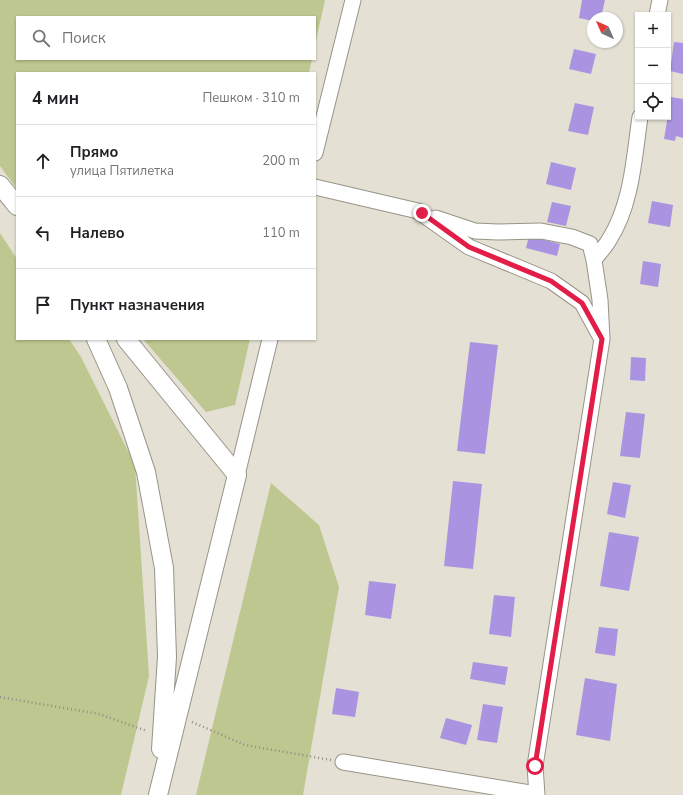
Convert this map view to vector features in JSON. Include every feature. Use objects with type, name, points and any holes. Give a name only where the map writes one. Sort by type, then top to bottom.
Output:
[{"type":"street","points":[[316,149],[353,0]]},
{"type":"street","points":[[658,12],[660,0]]},
{"type":"street","points":[[594,260],[609,240],[618,223],[628,196],[640,120]]},
{"type":"street","points":[[0,185],[16,205]]},
{"type":"street","points":[[316,187],[418,211],[475,231],[498,232],[541,230],[572,237],[590,244],[600,300],[602,339],[535,766],[536,795],[343,762]]},
{"type":"street","points":[[422,213],[469,247],[551,281],[582,303],[602,339]]},
{"type":"street","points":[[96,340],[118,388],[146,472],[164,568],[167,657],[163,737],[155,795]]},
{"type":"street","points":[[127,340],[237,475]]},
{"type":"street","points":[[158,795],[179,717],[270,340]]},
{"type":"path","points":[[0,697],[99,714],[163,737]]},
{"type":"path","points":[[179,717],[245,745],[343,762]]},
{"type":"green space","points":[[0,0],[325,0],[316,40],[316,16],[16,16],[16,60],[312,60],[309,72],[16,72],[16,188],[0,166]]},
{"type":"green space","points":[[0,233],[16,257],[16,340],[70,340],[81,357],[135,465],[149,676],[121,795],[0,795]]},
{"type":"green space","points":[[144,340],[250,340],[235,405],[206,412]]},
{"type":"green space","points":[[271,483],[319,525],[339,587],[303,795],[196,795]]},
{"type":"building","points":[[582,0],[605,0],[602,12],[587,12],[587,20],[579,18]]},
{"type":"building","points":[[674,42],[683,43],[683,74],[671,71]]},
{"type":"building","points":[[574,49],[596,54],[591,74],[569,69]]},
{"type":"building","points":[[671,97],[683,99],[683,138],[676,136],[675,141],[664,139],[667,120],[671,120]]},
{"type":"building","points":[[575,103],[594,107],[588,135],[568,131]]},
{"type":"building","points":[[551,162],[576,168],[571,190],[546,184]]},
{"type":"building","points":[[652,201],[673,205],[670,227],[648,223]]},
{"type":"building","points":[[552,202],[571,206],[566,226],[547,222]]},
{"type":"building","points":[[529,236],[560,244],[557,256],[526,248]]},
{"type":"building","points":[[643,261],[661,264],[658,287],[640,284]]},
{"type":"building","points":[[470,342],[498,345],[485,454],[457,451]]},
{"type":"building","points":[[631,357],[646,358],[645,381],[630,380]]},
{"type":"building","points":[[626,412],[645,414],[640,458],[620,456]]},
{"type":"building","points":[[453,481],[482,484],[473,569],[444,566]]},
{"type":"building","points":[[613,482],[631,485],[625,518],[607,514]]},
{"type":"building","points":[[609,532],[639,537],[629,591],[600,586]]},
{"type":"building","points":[[369,581],[396,584],[391,619],[365,615]]},
{"type":"building","points":[[494,595],[515,597],[511,637],[489,634]]},
{"type":"building","points":[[599,627],[618,629],[615,656],[595,653]]},
{"type":"building","points":[[473,662],[508,667],[505,685],[470,679]]},
{"type":"building","points":[[585,678],[617,684],[610,741],[576,735]]},
{"type":"building","points":[[336,688],[359,692],[355,717],[332,714]]},
{"type":"building","points":[[483,704],[503,707],[497,743],[477,740]]},
{"type":"building","points":[[446,718],[472,725],[466,745],[440,738]]},
{"type":"route","points":[[422,213],[469,247],[551,281],[582,303],[602,339],[535,766]]}]
